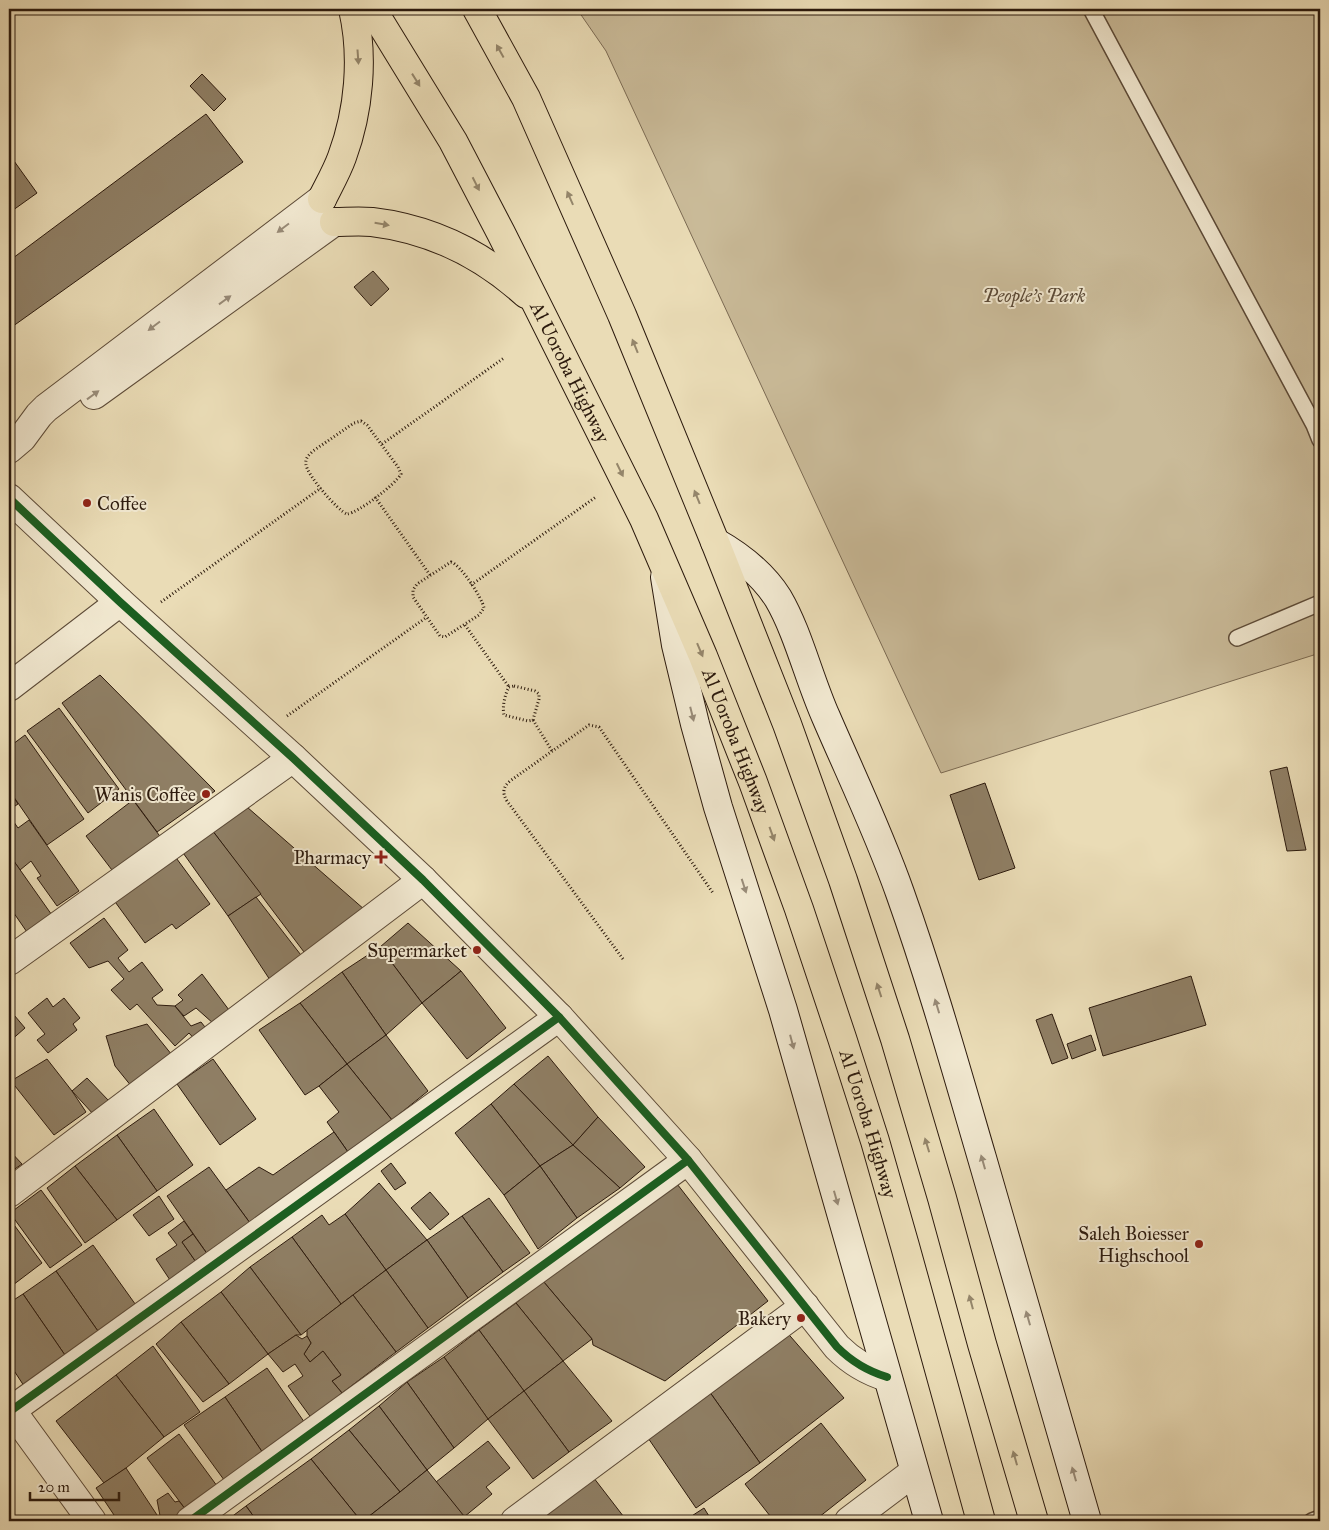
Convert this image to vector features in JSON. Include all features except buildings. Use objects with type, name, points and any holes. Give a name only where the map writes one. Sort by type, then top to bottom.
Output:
[{"type":"highway","points":[[353,9],[356,22],[359,68],[354,113],[328,210],[371,222],[408,228],[443,240],[476,256],[507,277],[534,302]]},
{"type":"highway","name":"Al Uoroba Highway","points":[[372,9],[454,141],[644,519],[703,656],[753,782],[799,909],[842,1038],[902,1236],[981,1521]]},
{"type":"highway","points":[[477,9],[526,98],[622,315],[787,724],[843,880],[892,1029],[1034,1521]]},
{"type":"street","points":[[16,444],[46,408],[328,210]]},
{"type":"street","points":[[9,498],[129,610],[293,758],[423,880],[559,1017],[688,1160],[848,1358],[872,1372],[887,1377]]},
{"type":"street","points":[[715,542],[734,552],[760,575],[777,597],[787,615],[812,684],[877,832],[900,891],[939,1012],[1088,1521]]},
{"type":"street","points":[[663,564],[676,644],[694,724],[718,807],[783,1010],[929,1521]]},
{"type":"street","points":[[9,687],[129,610]]},
{"type":"street","points":[[9,961],[293,758]]},
{"type":"street","points":[[9,1193],[423,880]]},
{"type":"street","points":[[92,1521],[10,1410],[559,1017]]},
{"type":"street","points":[[190,1521],[688,1160]]},
{"type":"street","points":[[515,1521],[805,1306]]},
{"type":"street","points":[[849,1521],[914,1472]]},
{"type":"lane","points":[[1092,9],[1314,425],[1320,440]]},
{"type":"lane","points":[[1237,638],[1320,603]]},
{"type":"lane","points":[[1312,1521],[1320,1518]]},
{"type":"path","points":[[382,444],[504,358]]},
{"type":"path","points":[[361,421],[367,425],[382,444],[398,466],[401,474],[399,479],[355,512],[347,514],[339,510],[307,471],[308,455],[361,421]]},
{"type":"path","points":[[129,610],[321,488]]},
{"type":"path","points":[[471,585],[596,497]]},
{"type":"path","points":[[375,498],[430,575]]},
{"type":"path","points":[[451,562],[456,564],[482,602],[484,608],[479,615],[446,637],[440,636],[413,597],[413,590],[417,584],[430,575],[451,562]]},
{"type":"path","points":[[264,732],[427,616]]},
{"type":"path","points":[[465,625],[509,687]]},
{"type":"path","points":[[509,687],[514,686],[535,691],[539,694],[540,699],[533,720],[552,751]]},
{"type":"path","points":[[509,687],[506,692],[504,715],[528,721],[533,720]]},
{"type":"path","points":[[623,959],[504,795],[504,789],[510,781],[589,725],[599,726],[716,897]]},
{"type":"green space","name":"People's Park","points":[[577,9],[1320,9],[1320,653],[941,773],[606,51]]},
{"type":"cycle path","points":[[9,498],[120,602],[293,758],[423,880],[559,1017],[688,1160],[837,1347],[860,1365],[887,1377]]},
{"type":"cycle path","points":[[9,1412],[559,1017]]},
{"type":"cycle path","points":[[190,1521],[688,1160]]},
{"type":"place","name":"Coffee","points":[[87,503]]},
{"type":"place","name":"Wanis Coffee","points":[[206,794]]},
{"type":"place","name":"Pharmacy","points":[[381,857]]},
{"type":"place","name":"Supermarket","points":[[477,950]]},
{"type":"place","name":"Saleh Boiesser Highschool","points":[[1199,1244]]},
{"type":"place","name":"Bakery","points":[[801,1318]]}]
